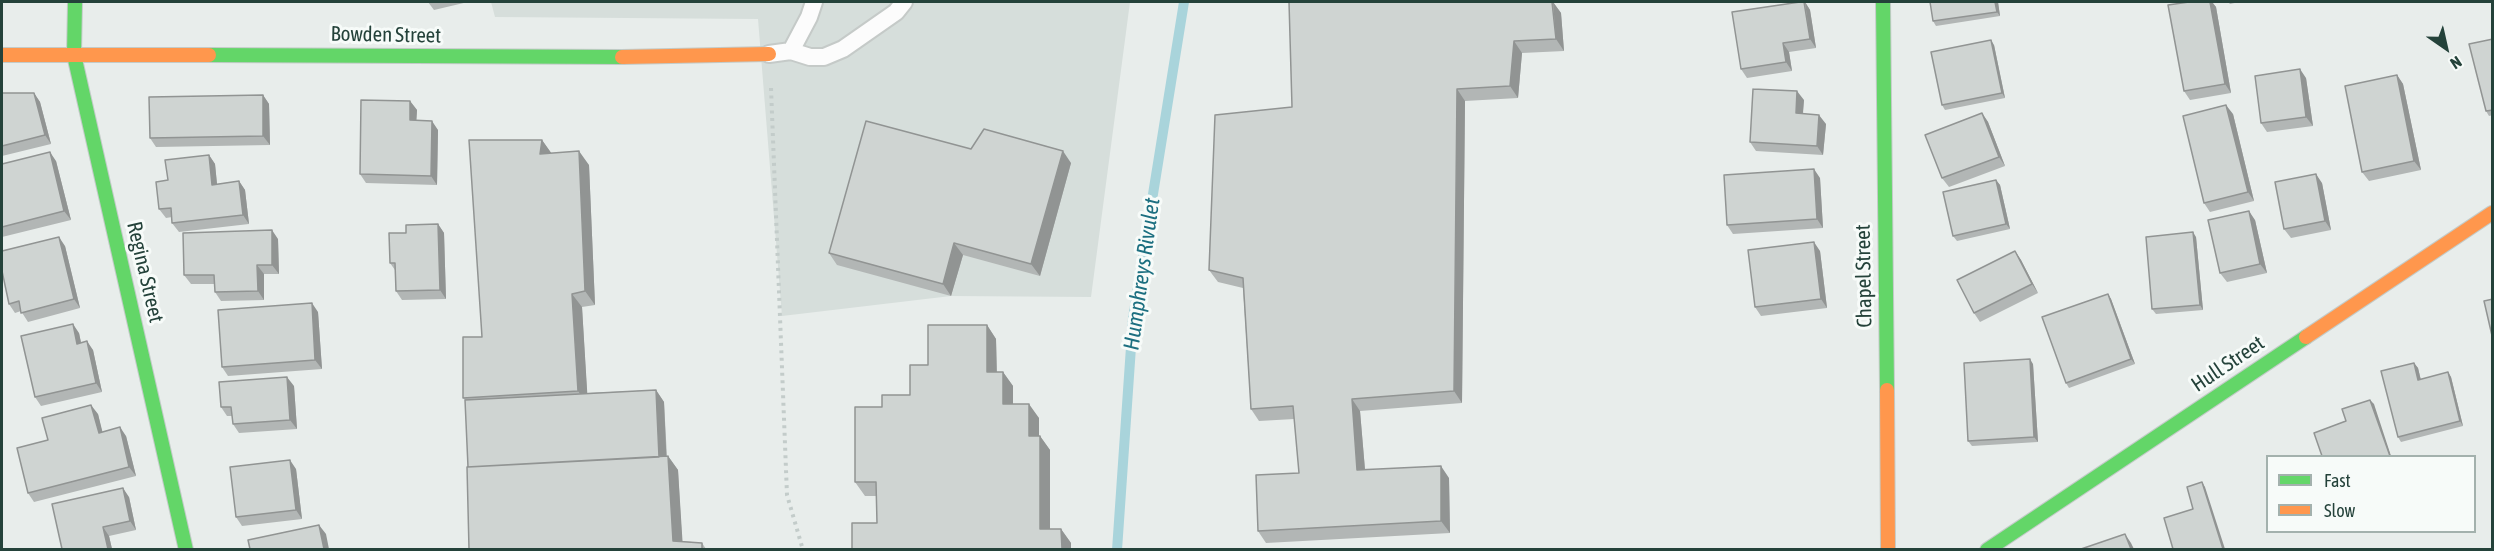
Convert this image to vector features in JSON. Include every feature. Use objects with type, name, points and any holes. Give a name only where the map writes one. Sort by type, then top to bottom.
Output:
[{"type":"street","name":"Regina Street","points":[[75,2],[74,55],[186,549]]},
{"type":"street","name":"Chapel Street","points":[[1883,2],[1888,549]]},
{"type":"street","name":"Bowden Street","points":[[2,55],[590,58],[769,54]]},
{"type":"street","name":"Hull Street","points":[[1987,549],[2493,213]]},
{"type":"lane","points":[[792,51],[814,2]]},
{"type":"lane","points":[[769,54],[792,51],[810,57],[824,57],[843,49],[882,23],[904,2]]},
{"type":"path","points":[[769,54],[787,495],[803,549]]},
{"type":"shaded area","points":[[491,2],[1130,2],[1091,297],[951,296],[782,316],[758,19],[495,17]]},
{"type":"building","points":[[1289,2],[1552,2],[1556,39],[1514,41],[1510,86],[1457,89],[1454,391],[1352,399],[1357,470],[1441,466],[1441,521],[1258,531],[1256,475],[1299,473],[1293,406],[1251,409],[1243,278],[1209,270],[1215,115],[1292,107]]},
{"type":"building","points":[[1804,2],[1810,39],[1783,43],[1786,62],[1741,69],[1732,12]]},
{"type":"building","points":[[1930,2],[1995,2],[1997,12],[1933,21]]},
{"type":"building","points":[[2210,2],[2225,84],[2184,91],[2168,5]]},
{"type":"building","points":[[2493,39],[2493,110],[2486,111],[2469,44]]},
{"type":"building","points":[[1991,40],[2002,93],[1942,105],[1931,52]]},
{"type":"building","points":[[2300,69],[2306,117],[2261,123],[2255,76]]},
{"type":"building","points":[[2397,75],[2414,161],[2362,172],[2345,86]]},
{"type":"building","points":[[1753,89],[1797,91],[1796,113],[1819,115],[1817,146],[1750,142]]},
{"type":"building","points":[[2,93],[34,93],[45,135],[2,146]]},
{"type":"building","points":[[263,95],[263,136],[150,138],[149,97]]},
{"type":"building","points":[[361,100],[410,101],[410,120],[432,121],[431,176],[360,174]]},
{"type":"building","points":[[2226,105],[2248,192],[2204,203],[2183,116]]},
{"type":"building","points":[[1982,113],[1999,157],[1942,178],[1925,135]]},
{"type":"building","points":[[866,121],[971,149],[984,129],[1063,151],[1031,264],[954,243],[943,284],[829,253]]},
{"type":"building","points":[[469,140],[542,140],[540,154],[579,151],[585,291],[572,294],[578,391],[463,398],[463,337],[482,337]]},
{"type":"building","points":[[50,152],[64,211],[2,227],[2,164]]},
{"type":"building","points":[[209,155],[212,185],[239,181],[243,215],[172,223],[171,208],[159,209],[156,182],[168,180],[165,160]]},
{"type":"building","points":[[1814,169],[1817,219],[1727,225],[1724,175]]},
{"type":"building","points":[[2316,174],[2325,221],[2284,229],[2275,182]]},
{"type":"building","points":[[1996,180],[2006,224],[1953,236],[1943,192]]},
{"type":"building","points":[[2249,211],[2260,264],[2220,273],[2208,220]]},
{"type":"building","points":[[438,224],[440,290],[396,291],[395,263],[390,263],[389,233],[406,233],[406,225]]},
{"type":"building","points":[[272,230],[272,265],[257,265],[258,291],[215,292],[214,275],[184,275],[183,233]]},
{"type":"building","points":[[2193,232],[2200,305],[2152,309],[2146,237]]},
{"type":"building","points":[[59,237],[74,299],[21,313],[19,301],[9,304],[2,271],[2,251]]},
{"type":"building","points":[[1814,242],[1821,299],[1755,307],[1748,250]]},
{"type":"building","points":[[2015,251],[2032,284],[1974,313],[1957,280]]},
{"type":"building","points":[[2108,294],[2131,359],[2066,383],[2042,317]]},
{"type":"building","points":[[2493,299],[2493,340],[2484,301]]},
{"type":"building","points":[[312,303],[315,360],[222,367],[218,310]]},
{"type":"building","points":[[73,324],[77,344],[87,341],[96,383],[35,397],[21,336]]},
{"type":"building","points":[[928,325],[987,325],[987,372],[1003,372],[1003,404],[1029,404],[1029,436],[1040,436],[1040,529],[1061,529],[1062,549],[852,549],[852,523],[877,523],[876,482],[855,482],[855,407],[882,407],[882,395],[910,395],[910,365],[928,365]]},
{"type":"building","points":[[2030,359],[2034,437],[1968,441],[1964,363]]},
{"type":"building","points":[[2414,363],[2418,380],[2448,372],[2460,421],[2398,437],[2381,371]]},
{"type":"building","points":[[287,377],[290,420],[233,424],[231,407],[221,407],[219,382]]},
{"type":"building","points":[[656,390],[659,457],[468,467],[465,400]]},
{"type":"building","points":[[2370,400],[2390,455],[2322,455],[2314,433],[2346,421],[2342,409]]},
{"type":"building","points":[[91,405],[99,433],[120,427],[129,467],[28,493],[17,448],[48,440],[42,418]]},
{"type":"building","points":[[668,456],[673,541],[702,543],[702,549],[469,549],[467,467]]},
{"type":"building","points":[[290,460],[296,510],[236,517],[230,467]]},
{"type":"building","points":[[2202,482],[2223,549],[2173,549],[2164,518],[2193,509],[2187,487]]},
{"type":"building","points":[[123,488],[130,521],[103,527],[108,549],[62,549],[52,504]]},
{"type":"building","points":[[319,525],[324,549],[250,549],[248,540]]},
{"type":"building","points":[[2125,534],[2131,549],[2081,549]]},
{"type":"waterway","name":"Humphreys Rivulet","points":[[1117,550],[1133,318],[1184,2]]},
{"type":"traffic: fast","points":[[75,2],[74,55],[186,550]]},
{"type":"traffic: fast","points":[[1883,2],[1887,390]]},
{"type":"traffic: fast","points":[[209,55],[622,57]]},
{"type":"traffic: fast","points":[[1987,550],[2306,337]]},
{"type":"traffic: slow","points":[[622,57],[769,54]]},
{"type":"traffic: slow","points":[[2,55],[209,55]]},
{"type":"traffic: slow","points":[[2306,337],[2492,213]]},
{"type":"traffic: slow","points":[[1887,390],[1888,550]]}]
